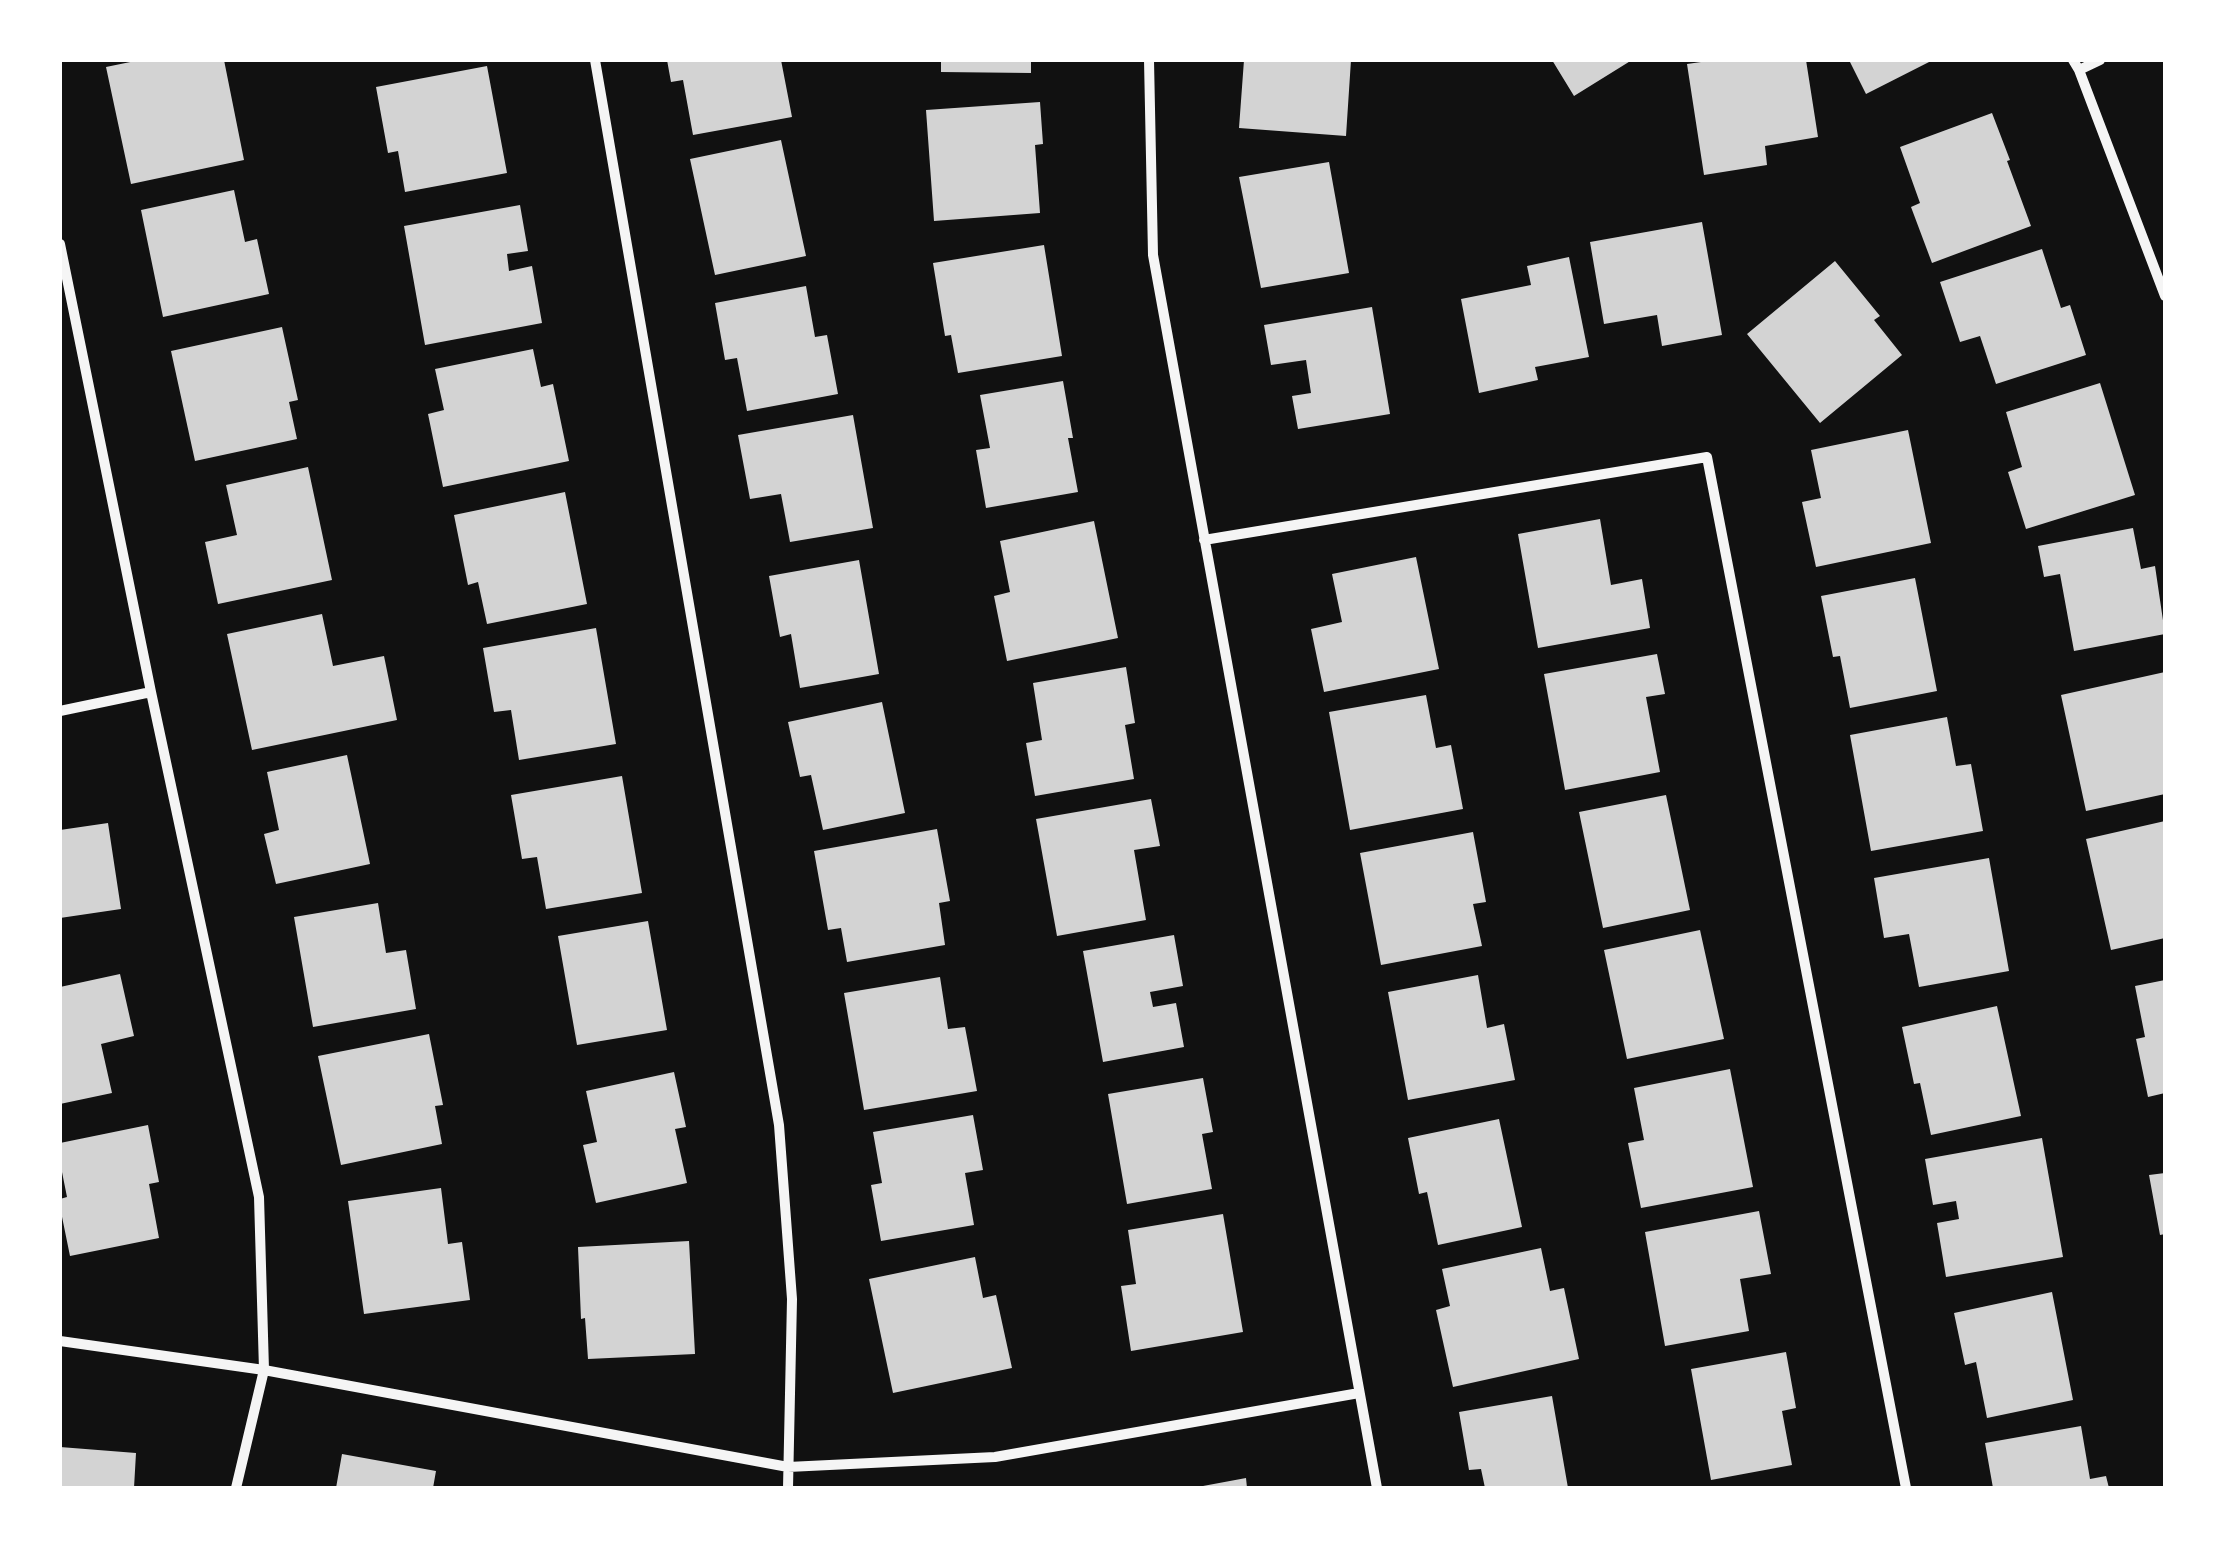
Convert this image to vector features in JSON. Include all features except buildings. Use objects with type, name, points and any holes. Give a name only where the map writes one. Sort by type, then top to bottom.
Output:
[{"type":"street","points":[[595,60],[779,1125],[792,1299],[788,1488]]},
{"type":"street","points":[[1148,60],[1154,255],[1377,1488]]},
{"type":"street","points":[[2100,60],[2076,65],[2165,296]]},
{"type":"street","points":[[60,244],[260,1197],[264,1370],[236,1488]]},
{"type":"street","points":[[1204,540],[1707,457],[1906,1488]]},
{"type":"street","points":[[60,711],[151,692]]},
{"type":"street","points":[[60,1341],[264,1370],[788,1466],[995,1457],[1358,1393]]}]
